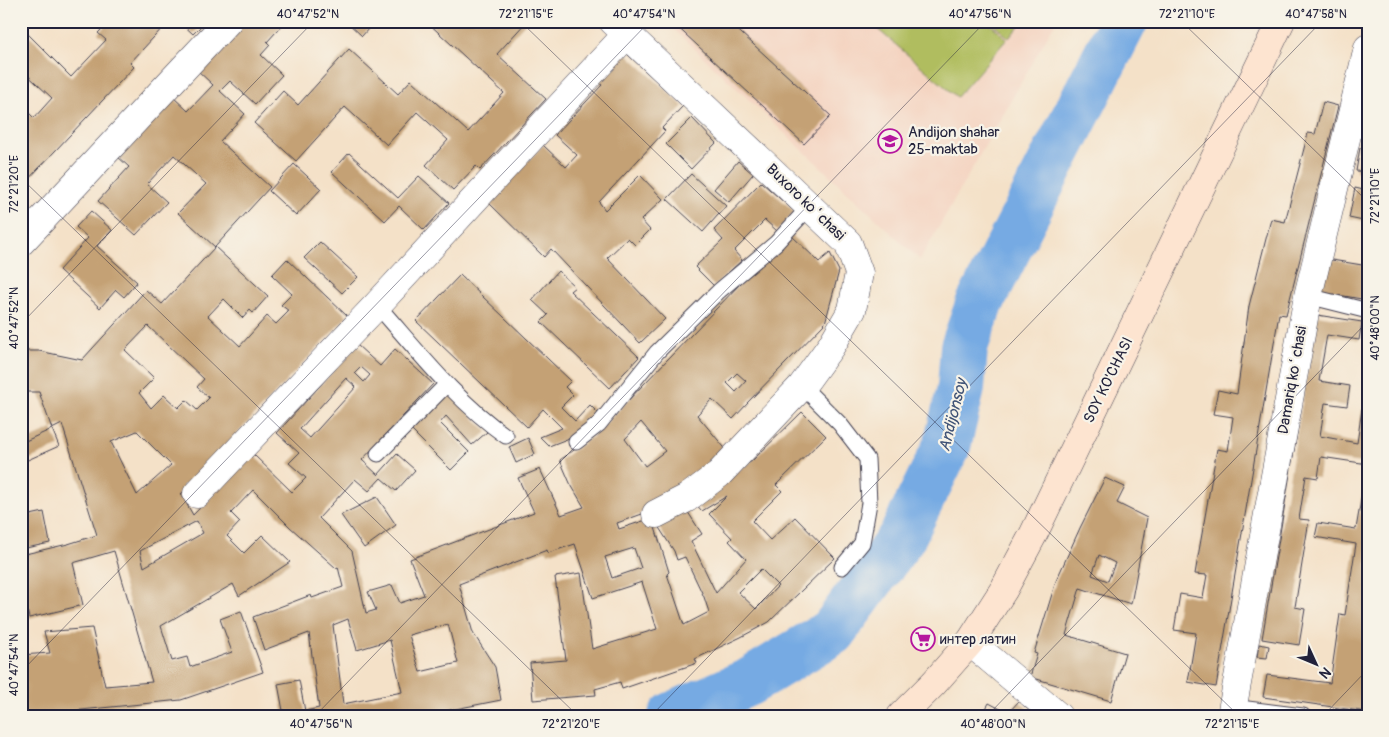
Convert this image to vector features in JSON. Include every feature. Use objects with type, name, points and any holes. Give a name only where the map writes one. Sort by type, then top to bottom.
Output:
[{"type":"main road","name":"SOY KO'CHASI","points":[[901,716],[934,683],[970,642],[1004,589],[1034,533],[1281,21]]},
{"type":"street","points":[[21,242],[228,21]]},
{"type":"street","points":[[197,494],[377,304],[620,27]]},
{"type":"street","name":"Buxoro koʻchasi","points":[[620,27],[848,243],[859,273],[852,310],[831,346],[802,386],[719,474],[687,498],[656,514]]},
{"type":"street","name":"Damariq koʻchasi","points":[[1232,711],[1308,296],[1368,48]]},
{"type":"street","points":[[970,642],[1058,716]]},
{"type":"lane","points":[[576,442],[599,424],[657,352],[719,291],[776,243],[810,206]]},
{"type":"lane","points":[[1308,296],[1368,311]]},
{"type":"lane","points":[[377,304],[447,384],[494,428],[506,436]]},
{"type":"lane","points":[[378,454],[447,384]]},
{"type":"lane","points":[[802,386],[840,424],[867,459],[869,503],[862,543],[842,567]]},
{"type":"lane","points":[[1232,711],[1303,716]]},
{"type":"shaded area","name":"Andijon shahar 25-maktab","points":[[665,21],[1056,21],[920,260]]},
{"type":"green space","points":[[868,21],[987,21],[1007,39],[957,97]]},
{"type":"green space","points":[[990,21],[1023,21],[1009,38]]},
{"type":"building","points":[[110,21],[163,21],[166,24],[130,63],[134,67],[23,185],[21,183],[21,117],[27,111],[34,118],[52,98],[21,69],[21,27],[71,77],[106,40],[98,33]]},
{"type":"building","points":[[179,21],[206,21],[193,34]]},
{"type":"building","points":[[241,21],[247,24],[250,21],[286,21],[267,42],[270,45],[261,55],[282,75],[255,104],[230,81],[220,91],[245,114],[220,141],[270,187],[215,247],[178,213],[206,184],[174,155],[147,184],[167,202],[136,235],[98,201],[129,167],[117,156],[172,96],[188,111],[213,85],[196,69]]},
{"type":"building","points":[[346,21],[375,21],[362,36]]},
{"type":"building","points":[[426,21],[527,21],[497,54],[546,99],[480,170],[476,166],[453,190],[426,165],[448,140],[417,112],[387,145],[345,107],[296,161],[254,123],[283,91],[298,105],[349,49],[398,94],[411,80],[468,132],[504,93]]},
{"type":"building","points":[[671,21],[728,21],[831,116],[804,144]]},
{"type":"building","points":[[626,53],[683,106],[662,128],[665,131],[599,202],[605,210],[640,175],[663,199],[641,220],[650,230],[635,245],[628,238],[607,258],[665,319],[640,343],[551,249],[544,257],[489,203],[543,145],[566,167],[577,155],[555,135],[602,85],[598,82]]},
{"type":"building","points":[[1323,102],[1338,106],[1286,315],[1279,314],[1216,687],[1188,682],[1196,633],[1174,630],[1180,594],[1203,598],[1207,575],[1195,574],[1217,449],[1228,451],[1233,417],[1213,414],[1218,390],[1237,394],[1249,306],[1271,219],[1285,222],[1308,133],[1315,134]]},
{"type":"building","points":[[692,118],[716,143],[691,169],[666,144]]},
{"type":"building","points":[[1360,148],[1368,149],[1368,172],[1356,171]]},
{"type":"building","points":[[349,153],[398,198],[419,176],[449,203],[424,230],[399,206],[385,221],[332,172]]},
{"type":"building","points":[[738,161],[753,174],[729,202],[714,189]]},
{"type":"building","points":[[294,164],[321,189],[296,216],[269,191]]},
{"type":"building","points":[[691,174],[726,206],[703,232],[667,199]]},
{"type":"building","points":[[761,182],[795,212],[777,231],[765,220],[734,251],[742,260],[714,286],[695,267],[723,240],[714,230]]},
{"type":"building","points":[[1355,188],[1368,191],[1368,222],[1349,218]]},
{"type":"building","points":[[91,211],[112,230],[97,246],[137,282],[124,297],[116,290],[100,308],[59,270],[88,238],[76,227]]},
{"type":"building","points":[[789,233],[819,262],[830,253],[839,271],[825,323],[733,419],[712,399],[697,415],[729,453],[656,509],[617,523],[619,529],[652,518],[669,572],[667,574],[684,625],[709,612],[685,557],[677,560],[674,551],[656,523],[684,506],[702,534],[691,541],[716,593],[746,559],[729,541],[732,538],[709,514],[727,496],[702,511],[693,501],[752,461],[802,412],[826,436],[776,485],[782,491],[752,521],[770,540],[795,517],[835,558],[769,622],[695,659],[697,663],[622,689],[620,682],[595,689],[596,695],[533,700],[530,663],[566,660],[555,577],[581,573],[592,649],[657,629],[642,582],[593,598],[575,544],[548,553],[547,550],[459,584],[473,633],[495,667],[501,700],[420,716],[284,716],[278,684],[299,680],[305,711],[319,708],[309,633],[264,650],[253,617],[311,595],[312,598],[343,587],[338,567],[336,568],[290,527],[253,490],[231,513],[240,522],[227,536],[244,553],[262,535],[290,562],[239,596],[233,584],[161,626],[172,661],[187,657],[190,667],[232,652],[220,619],[241,611],[263,672],[181,700],[21,716],[21,655],[50,653],[44,632],[92,628],[105,686],[152,682],[114,551],[73,563],[83,605],[29,618],[21,584],[21,555],[97,535],[62,424],[52,429],[39,392],[21,392],[21,351],[39,351],[82,360],[146,290],[162,304],[215,247],[268,296],[253,313],[250,310],[243,318],[224,299],[208,316],[240,346],[267,316],[276,324],[289,311],[281,305],[292,294],[272,275],[287,259],[347,316],[181,494],[193,515],[253,454],[292,492],[306,478],[289,463],[299,453],[277,433],[357,345],[380,366],[395,349],[433,384],[362,460],[378,475],[397,454],[415,470],[396,491],[381,478],[369,491],[355,479],[319,518],[352,551],[366,613],[376,610],[368,592],[392,585],[400,603],[424,595],[410,559],[534,512],[518,478],[540,469],[561,515],[584,507],[570,483],[560,460],[595,435]],"holes":[[[148,326],[204,379],[197,387],[209,398],[197,410],[186,400],[178,408],[164,395],[151,408],[139,393],[154,378],[125,350]],[[361,367],[370,375],[364,382],[355,373]],[[737,373],[746,381],[736,392],[727,383]],[[346,378],[356,387],[310,438],[300,429]],[[641,422],[665,451],[645,466],[625,439]],[[137,431],[171,465],[137,495],[111,442]],[[197,521],[203,533],[144,567],[140,551]],[[634,548],[641,568],[612,578],[605,557]],[[761,569],[778,586],[756,609],[738,592]],[[348,619],[357,650],[390,640],[402,692],[343,704],[333,625]],[[448,624],[458,663],[420,672],[409,635]]]},
{"type":"building","points":[[320,242],[358,277],[342,293],[304,258]]},
{"type":"building","points":[[1326,259],[1368,266],[1368,300],[1320,292]]},
{"type":"building","points":[[558,271],[575,287],[570,291],[639,357],[610,388],[541,322],[548,315],[532,300]]},
{"type":"building","points":[[460,275],[571,381],[565,387],[573,395],[561,407],[575,421],[590,405],[598,413],[574,438],[572,437],[549,446],[540,437],[562,428],[543,409],[527,427],[416,321]]},
{"type":"building","points":[[1317,315],[1362,322],[1359,340],[1327,335],[1319,381],[1350,386],[1347,406],[1325,403],[1320,436],[1357,443],[1362,409],[1368,410],[1368,464],[1321,457],[1318,478],[1306,476],[1299,519],[1309,520],[1295,607],[1305,609],[1299,645],[1262,639]]},
{"type":"building","points":[[448,390],[487,432],[472,445],[446,416],[440,423],[469,452],[451,470],[410,429]]},
{"type":"building","points":[[52,429],[59,446],[21,463],[21,443]]},
{"type":"building","points":[[528,438],[535,454],[516,463],[509,447]]},
{"type":"building","points":[[1367,464],[1368,712],[1263,697],[1267,675],[1330,683],[1340,614],[1345,615],[1356,544],[1315,537],[1318,523],[1356,529]]},
{"type":"building","points":[[1105,478],[1125,487],[1117,503],[1147,518],[1131,604],[1080,588],[1066,635],[1125,653],[1111,701],[1030,677],[1037,654],[1034,653],[1056,581]],"holes":[[[1099,555],[1115,563],[1108,581],[1092,575]]]},
{"type":"building","points":[[377,497],[396,525],[364,548],[341,515]]},
{"type":"building","points":[[44,512],[50,543],[21,549],[21,517]]},
{"type":"building","points":[[1259,644],[1269,646],[1267,658],[1257,657]]},
{"type":"building","points":[[1019,701],[1035,716],[1011,716],[1008,713]]},
{"type":"building","points":[[989,703],[1008,713],[1006,716],[982,716]]},
{"type":"waterway","name":"Andijonsoy","points":[[672,716],[749,682],[832,632],[902,537],[947,446],[961,388],[964,347],[979,305],[1124,21]]},
{"type":"place","name":"Andijon shahar 25-maktab","points":[[890,141]]},
{"type":"place","name":"интер латин","points":[[923,639]]}]
